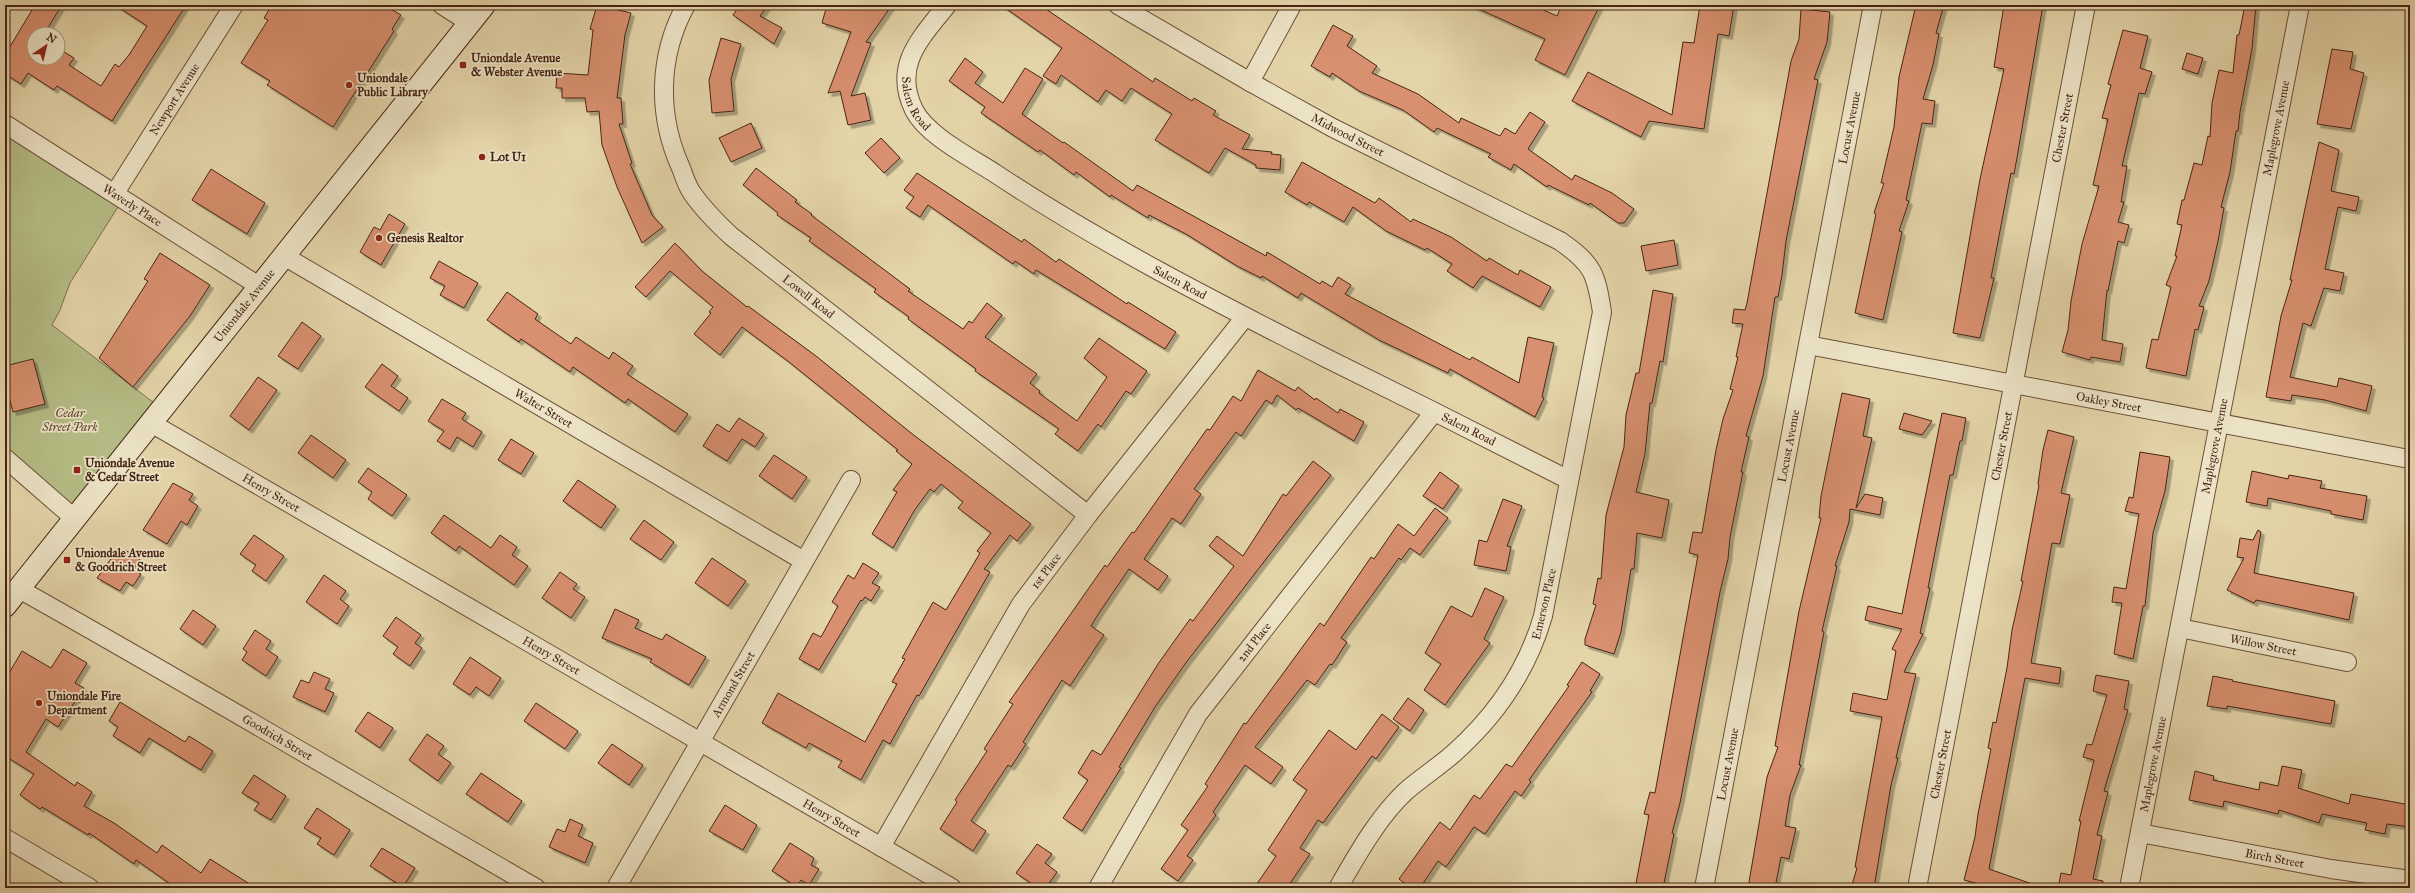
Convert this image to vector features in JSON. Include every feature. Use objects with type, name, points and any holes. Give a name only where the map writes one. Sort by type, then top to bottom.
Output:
[{"type":"main road","name":"Uniondale Avenue","points":[[5,606],[484,5]]},
{"type":"street","name":"Newport Avenue","points":[[115,193],[234,5]]},
{"type":"street","points":[[442,5],[470,23]]},
{"type":"street","name":"Lowell Road","points":[[686,5],[671,38],[663,82],[664,116],[673,150],[692,192],[705,209],[731,236],[1088,515]]},
{"type":"street","name":"Salem Road","points":[[947,5],[914,48],[909,57],[906,76],[907,88],[915,112],[935,134],[1039,202],[1128,255],[1245,317],[1570,480]]},
{"type":"street","name":"Midwood Street","points":[[1118,5],[1250,82],[1333,128],[1560,241],[1582,257]]},
{"type":"street","points":[[1250,82],[1292,5]]},
{"type":"street","name":"Locust Avenue","points":[[1704,888],[1873,5]]},
{"type":"street","name":"Chester Street","points":[[1917,888],[2086,5]]},
{"type":"street","name":"Maplegrove Avenue","points":[[2130,888],[2300,5]]},
{"type":"street","name":"Waverly Place","points":[[5,124],[259,286]]},
{"type":"street","name":"Walter Street","points":[[284,256],[804,561]]},
{"type":"street","name":"Emerson Place","points":[[1338,888],[1390,808],[1406,791],[1452,755],[1480,729],[1520,674],[1534,646],[1543,616],[1602,312],[1597,283],[1591,270],[1582,257]]},
{"type":"street","name":"1st Place","points":[[881,847],[1021,604],[1088,515],[1245,317]]},
{"type":"street","name":"Oakley Street","points":[[1808,345],[2409,459]]},
{"type":"street","name":"2nd Place","points":[[1098,888],[1198,714],[1434,412]]},
{"type":"street","name":"Henry Street","points":[[151,423],[952,888]]},
{"type":"street","points":[[5,458],[75,519]]},
{"type":"street","name":"Armond Street","points":[[616,888],[851,480]]},
{"type":"street","name":"Goodrich Street","points":[[19,589],[150,663],[536,888]]},
{"type":"street","name":"Willow Street","points":[[2180,628],[2347,662]]},
{"type":"street","name":"Birch Street","points":[[2140,833],[2331,869],[2410,880]]},
{"type":"street","points":[[5,838],[90,888]]},
{"type":"green space","name":"Cedar Street Park","points":[[5,124],[123,199],[70,283],[60,310],[52,325],[162,409],[75,519],[5,458]]},
{"type":"building","points":[[35,5],[62,5],[49,26],[26,26],[26,66],[66,66],[66,53],[74,58],[69,65],[101,86],[115,64],[119,67],[129,55],[147,26],[115,5],[186,5],[112,121],[57,86],[54,90],[28,73],[21,84],[5,74],[5,55]]},
{"type":"building","points":[[272,5],[384,5],[401,15],[392,29],[394,31],[333,127],[267,85],[270,81],[241,63],[268,20],[264,18]]},
{"type":"building","points":[[597,5],[631,13],[625,35],[617,98],[621,98],[623,124],[619,124],[632,163],[630,164],[652,215],[663,227],[642,243],[617,187],[602,145],[599,111],[587,112],[585,98],[562,98],[562,88],[556,88],[557,73],[588,75],[593,30],[590,29]]},
{"type":"building","points":[[740,5],[768,5],[760,16],[782,28],[774,44],[733,15]]},
{"type":"building","points":[[827,5],[892,5],[866,42],[871,43],[851,96],[865,93],[871,120],[848,125],[840,91],[828,93],[851,32],[822,23]]},
{"type":"building","points":[[1001,5],[1040,5],[1153,82],[1155,78],[1192,101],[1194,98],[1216,111],[1213,115],[1250,135],[1242,149],[1272,152],[1271,154],[1281,155],[1280,170],[1256,168],[1256,165],[1225,148],[1209,173],[1155,140],[1172,114],[1131,88],[1122,101],[1106,90],[1098,102],[1061,75],[1056,84],[1043,76],[1062,48]]},
{"type":"building","points":[[1470,5],[1532,5],[1557,16],[1562,5],[1600,5],[1565,75],[1535,60],[1545,39]]},
{"type":"building","points":[[1700,5],[1734,5],[1729,36],[1718,34],[1704,129],[1649,121],[1641,137],[1572,101],[1588,72],[1672,115],[1683,42],[1694,43]]},
{"type":"building","points":[[1916,5],[1944,5],[1936,33],[1939,34],[1933,65],[1923,99],[1935,101],[1932,124],[1922,123],[1906,200],[1909,201],[1899,231],[1902,232],[1883,320],[1855,313],[1876,214],[1874,213],[1884,183],[1881,183],[1894,127],[1899,77]]},
{"type":"building","points":[[2004,5],[2043,5],[2014,174],[2011,173],[1991,278],[1994,278],[1980,338],[1953,333],[1980,179],[2004,69],[1994,67]]},
{"type":"building","points":[[2245,5],[2256,5],[2252,49],[2240,112],[2238,131],[2236,131],[2230,172],[2221,207],[2224,208],[2218,241],[2209,281],[2199,306],[2204,307],[2198,330],[2195,329],[2186,376],[2146,368],[2152,339],[2158,340],[2171,287],[2166,285],[2177,256],[2175,256],[2182,225],[2177,224],[2182,200],[2184,200],[2194,163],[2202,165],[2208,136],[2210,137],[2212,103],[2219,70],[2233,73],[2237,35],[2239,35]]},
{"type":"building","points":[[1801,9],[1830,12],[1827,42],[1814,79],[1818,80],[1786,241],[1778,297],[1775,297],[1763,376],[1746,436],[1749,437],[1741,472],[1743,472],[1730,537],[1728,559],[1720,592],[1680,803],[1672,833],[1674,834],[1663,888],[1636,883],[1649,815],[1644,814],[1650,792],[1655,793],[1698,555],[1689,553],[1693,532],[1702,533],[1716,450],[1723,419],[1733,390],[1730,389],[1738,357],[1736,357],[1743,324],[1732,323],[1734,309],[1745,310],[1747,303],[1791,61],[1799,39]]},
{"type":"building","points":[[1333,25],[1353,36],[1347,46],[1377,66],[1372,73],[1418,94],[1459,123],[1461,118],[1500,136],[1505,128],[1515,134],[1530,112],[1545,122],[1528,149],[1572,180],[1575,175],[1612,193],[1634,209],[1624,223],[1618,223],[1590,203],[1589,205],[1548,185],[1547,187],[1514,164],[1511,170],[1488,157],[1491,154],[1437,128],[1434,132],[1403,110],[1359,91],[1332,73],[1330,77],[1311,66]]},
{"type":"building","points":[[2123,30],[2148,36],[2140,68],[2152,72],[2145,94],[2139,93],[2122,166],[2127,166],[2121,202],[2124,202],[2118,222],[2129,225],[2124,243],[2118,241],[2108,291],[2107,290],[2102,340],[2123,344],[2120,362],[2091,357],[2090,360],[2062,352],[2068,330],[2071,301],[2082,244],[2099,186],[2093,185],[2108,119],[2102,118],[2111,85],[2108,84]]},
{"type":"building","points":[[721,38],[741,44],[731,79],[734,111],[712,113],[709,80]]},
{"type":"building","points":[[2332,49],[2353,52],[2350,69],[2364,73],[2351,129],[2317,124]]},
{"type":"building","points":[[2187,53],[2203,58],[2198,74],[2182,69]]},
{"type":"building","points":[[965,58],[983,72],[975,83],[1003,103],[1025,68],[1043,79],[1022,114],[1133,191],[1137,185],[1266,256],[1267,252],[1320,284],[1322,281],[1332,287],[1338,277],[1351,285],[1345,294],[1470,360],[1472,357],[1519,383],[1528,337],[1554,343],[1542,397],[1544,398],[1535,417],[1450,369],[1448,373],[1379,340],[1301,293],[1298,298],[1262,276],[1261,278],[1237,266],[1186,234],[1149,215],[1148,218],[1111,195],[1110,197],[1076,172],[1074,175],[1040,150],[1038,152],[981,113],[985,107],[949,81]]},
{"type":"building","points":[[751,123],[762,148],[731,162],[719,138]]},
{"type":"building","points":[[881,138],[900,158],[884,173],[865,153]]},
{"type":"building","points":[[2319,142],[2339,150],[2331,191],[2359,197],[2356,211],[2338,207],[2325,269],[2344,273],[2340,291],[2324,288],[2311,326],[2303,323],[2290,377],[2337,387],[2339,378],[2372,386],[2366,411],[2325,400],[2292,395],[2291,401],[2266,397],[2281,316],[2292,280],[2290,280]]},
{"type":"building","points":[[1302,162],[1375,203],[1379,198],[1411,222],[1413,219],[1451,237],[1487,261],[1489,258],[1518,275],[1520,270],[1551,287],[1540,307],[1482,276],[1473,288],[1447,271],[1452,264],[1427,248],[1425,250],[1386,231],[1353,207],[1344,222],[1309,202],[1307,205],[1285,192]]},
{"type":"building","points":[[756,168],[797,200],[795,202],[812,214],[811,215],[910,289],[908,291],[963,329],[969,321],[972,323],[987,303],[1002,315],[985,337],[1037,374],[1030,383],[1040,391],[1039,393],[1077,421],[1107,377],[1084,358],[1099,338],[1147,371],[1131,394],[1126,391],[1101,427],[1098,424],[1078,451],[1055,434],[1059,429],[975,371],[976,369],[874,292],[876,289],[809,241],[811,238],[777,215],[778,213],[743,185]]},
{"type":"building","points":[[211,169],[265,203],[247,234],[192,200]]},
{"type":"building","points":[[917,173],[1022,242],[1024,239],[1056,262],[1059,259],[1127,304],[1128,302],[1176,332],[1165,349],[1036,270],[1034,274],[1015,261],[1013,264],[928,205],[920,217],[906,208],[914,197],[904,190]]},
{"type":"building","name":"Genesis Realtor","points":[[389,214],[405,224],[381,265],[360,252],[374,227],[380,230]]},
{"type":"building","points":[[1674,240],[1678,265],[1646,271],[1641,246]]},
{"type":"building","points":[[675,243],[702,271],[747,307],[748,306],[816,356],[911,433],[1031,524],[1017,541],[1010,535],[984,569],[990,572],[919,696],[917,695],[890,744],[883,740],[861,780],[838,767],[842,761],[809,743],[806,748],[762,723],[778,693],[865,742],[897,684],[892,682],[905,659],[902,658],[933,602],[946,610],[980,553],[977,551],[991,533],[958,508],[963,502],[941,484],[934,492],[930,489],[914,511],[893,548],[872,534],[897,492],[893,490],[912,464],[896,451],[898,450],[789,362],[742,327],[720,355],[694,334],[711,313],[709,312],[713,307],[670,271],[646,297],[635,287]]},
{"type":"building","points":[[160,253],[210,285],[190,316],[133,387],[99,358],[148,281],[144,279]]},
{"type":"building","points":[[439,261],[478,283],[464,308],[440,295],[445,286],[430,278]]},
{"type":"building","points":[[1653,290],[1673,294],[1663,362],[1660,361],[1652,403],[1650,403],[1645,454],[1636,492],[1669,500],[1662,538],[1637,533],[1634,569],[1631,569],[1621,632],[1614,654],[1585,645],[1585,639],[1596,605],[1593,604],[1598,578],[1601,579],[1606,515],[1624,447],[1626,415],[1636,373],[1639,373]]},
{"type":"building","points":[[507,292],[538,314],[535,319],[571,344],[576,337],[609,359],[613,352],[633,366],[627,374],[688,414],[675,432],[628,399],[625,403],[573,367],[570,372],[521,339],[519,342],[487,320]]},
{"type":"building","points":[[302,322],[321,336],[298,369],[278,356]]},
{"type":"building","points":[[33,359],[45,404],[13,412],[5,382],[5,366]]},
{"type":"building","points":[[382,364],[398,376],[391,386],[408,398],[399,411],[365,387]]},
{"type":"building","points":[[1258,370],[1295,391],[1298,387],[1315,400],[1316,398],[1338,413],[1340,409],[1364,422],[1354,441],[1298,408],[1296,410],[1277,395],[1272,404],[1266,400],[1241,436],[1236,432],[1194,489],[1201,494],[1181,524],[1172,518],[1144,559],[1168,576],[1158,590],[1129,569],[1099,613],[1091,626],[1104,635],[1070,686],[1062,680],[1023,742],[1026,744],[1011,767],[1008,765],[971,821],[986,831],[973,851],[940,829],[957,802],[955,800],[987,751],[984,749],[1013,704],[1009,702],[1105,565],[1107,567],[1132,532],[1134,533],[1207,429],[1210,430],[1233,396],[1241,401]]},
{"type":"building","points":[[258,377],[277,390],[249,430],[230,416]]},
{"type":"building","points":[[1842,393],[1870,399],[1863,436],[1872,438],[1856,508],[1865,494],[1883,498],[1880,515],[1850,509],[1849,522],[1835,566],[1837,566],[1822,631],[1824,632],[1799,765],[1801,765],[1790,795],[1785,826],[1796,828],[1789,859],[1781,857],[1775,888],[1748,888],[1767,777],[1778,747],[1775,746],[1799,611],[1821,518],[1819,518],[1821,496]]},
{"type":"building","points":[[442,399],[466,413],[462,419],[482,432],[473,447],[457,437],[450,449],[437,441],[444,431],[428,421]]},
{"type":"building","points":[[1904,413],[1932,421],[1922,435],[1899,429]]},
{"type":"building","points":[[1942,413],[1966,418],[1962,441],[1960,441],[1953,475],[1950,475],[1928,588],[1930,588],[1920,633],[1923,634],[1904,672],[1916,674],[1896,758],[1898,758],[1891,785],[1874,888],[1851,888],[1857,868],[1855,867],[1882,717],[1850,711],[1853,693],[1887,700],[1896,651],[1892,649],[1902,629],[1865,620],[1868,606],[1902,614]]},
{"type":"building","points":[[739,418],[764,434],[755,447],[742,439],[727,461],[703,446],[717,424],[729,432]]},
{"type":"building","points":[[2048,430],[2074,437],[2061,493],[2070,495],[2060,544],[2052,543],[2031,663],[2061,668],[2059,684],[2025,678],[1989,869],[2038,886],[2038,888],[1994,888],[1964,880],[1975,837],[1991,749],[1988,748],[1993,722],[1996,723],[2007,668],[2012,630],[2023,581],[2021,581],[2039,485],[2043,450]]},
{"type":"building","points":[[311,435],[346,460],[333,478],[298,453]]},
{"type":"building","points":[[511,439],[534,453],[521,474],[498,460]]},
{"type":"building","points":[[2140,452],[2170,457],[2165,491],[2153,533],[2145,606],[2143,606],[2133,659],[2114,654],[2122,603],[2112,602],[2114,587],[2126,589],[2139,514],[2125,511],[2129,497],[2133,498]]},
{"type":"building","points":[[774,455],[807,477],[792,499],[759,476]]},
{"type":"building","points":[[1313,461],[1331,475],[1185,664],[1155,707],[1119,767],[1121,768],[1082,831],[1063,818],[1088,780],[1078,773],[1092,750],[1101,755],[1158,664],[1190,619],[1193,621],[1234,566],[1209,546],[1217,536],[1243,556],[1283,494],[1286,496]]},
{"type":"building","points":[[368,468],[407,495],[392,516],[368,499],[372,492],[358,482]]},
{"type":"building","points":[[2252,471],[2288,479],[2289,475],[2322,481],[2320,488],[2367,496],[2363,520],[2331,514],[2331,511],[2268,498],[2267,506],[2246,502]]},
{"type":"building","points":[[1440,472],[1459,486],[1443,509],[1423,496]]},
{"type":"building","points":[[578,480],[616,506],[601,528],[563,501]]},
{"type":"building","points":[[173,483],[193,494],[189,500],[198,506],[187,525],[181,521],[167,544],[143,530]]},
{"type":"building","points":[[1503,499],[1522,506],[1507,546],[1511,547],[1506,571],[1474,565],[1479,540],[1487,542]]},
{"type":"building","points":[[1435,508],[1448,518],[1420,555],[1410,548],[1401,560],[1399,558],[1341,638],[1347,642],[1332,665],[1330,664],[1315,685],[1307,680],[1255,747],[1283,767],[1271,784],[1245,765],[1213,812],[1216,815],[1187,856],[1193,860],[1178,881],[1161,869],[1188,830],[1181,825],[1208,786],[1205,784],[1244,723],[1246,724],[1320,623],[1324,626],[1371,557],[1374,559],[1398,524],[1414,536]]},
{"type":"building","points":[[444,515],[491,548],[500,535],[517,547],[512,555],[528,566],[514,585],[459,546],[456,551],[431,533]]},
{"type":"building","points":[[644,520],[674,542],[661,560],[630,539]]},
{"type":"building","points":[[2258,530],[2261,532],[2254,573],[2354,593],[2349,620],[2256,600],[2254,603],[2227,590],[2244,558],[2237,557],[2240,538],[2253,540]]},
{"type":"building","points":[[254,535],[284,556],[266,581],[252,571],[256,565],[240,554]]},
{"type":"building","points":[[125,550],[140,559],[133,570],[141,574],[133,586],[126,582],[120,591],[97,578],[113,556],[119,559]]},
{"type":"building","points":[[712,558],[746,581],[728,606],[695,583]]},
{"type":"building","points":[[863,563],[879,573],[872,583],[880,587],[871,601],[865,597],[862,601],[861,600],[819,670],[799,659],[813,633],[821,637],[838,606],[832,602],[848,575],[854,579]]},
{"type":"building","points":[[560,572],[577,584],[573,589],[585,597],[571,618],[542,598]]},
{"type":"building","points":[[324,575],[346,591],[340,599],[349,606],[337,624],[306,602]]},
{"type":"building","points":[[1485,588],[1504,597],[1484,639],[1490,643],[1445,705],[1424,690],[1441,664],[1425,653],[1451,606],[1472,617]]},
{"type":"building","points":[[615,609],[639,620],[635,628],[662,640],[666,634],[706,657],[689,685],[650,662],[652,659],[602,638]]},
{"type":"building","points":[[193,610],[216,626],[203,645],[180,629]]},
{"type":"building","points":[[396,617],[421,635],[415,643],[422,648],[410,666],[393,654],[398,647],[383,636]]},
{"type":"building","points":[[255,630],[271,641],[266,649],[278,657],[266,676],[242,660],[247,652],[243,649]]},
{"type":"building","points":[[63,649],[87,663],[75,683],[84,688],[58,727],[46,719],[26,752],[75,786],[77,782],[92,792],[84,806],[114,823],[157,853],[162,845],[201,873],[210,859],[256,888],[176,888],[136,860],[134,864],[89,833],[88,835],[42,807],[40,809],[20,795],[34,774],[5,756],[5,680],[22,651],[51,668]]},
{"type":"building","points":[[470,657],[501,678],[489,696],[476,687],[470,695],[453,684]]},
{"type":"building","points":[[1582,662],[1600,674],[1590,691],[1592,692],[1529,780],[1531,782],[1521,796],[1515,791],[1485,834],[1474,827],[1446,867],[1438,861],[1420,888],[1411,888],[1399,879],[1440,822],[1450,830],[1474,795],[1480,799],[1506,764],[1512,767],[1569,686],[1567,685]]},
{"type":"building","points":[[314,672],[330,679],[325,689],[334,693],[325,712],[293,697],[301,680],[309,683]]},
{"type":"building","points":[[2096,675],[2129,681],[2124,709],[2128,710],[2104,791],[2108,792],[2097,835],[2102,836],[2093,879],[2103,881],[2102,888],[2058,888],[2061,873],[2071,875],[2081,821],[2079,821],[2094,760],[2083,757],[2087,744],[2092,745],[2107,695],[2093,691]]},
{"type":"building","points":[[2213,676],[2335,701],[2331,724],[2227,706],[2227,709],[2207,706]]},
{"type":"building","points":[[1408,698],[1424,710],[1410,731],[1393,719]]},
{"type":"building","points":[[120,702],[185,742],[189,736],[213,751],[201,770],[149,738],[140,753],[113,736],[118,727],[109,721]]},
{"type":"building","points":[[536,703],[578,731],[565,749],[524,721]]},
{"type":"building","points":[[368,712],[393,728],[380,748],[355,731]]},
{"type":"building","points":[[1382,714],[1399,727],[1376,759],[1372,756],[1323,823],[1318,820],[1300,848],[1310,854],[1287,888],[1254,888],[1276,856],[1268,850],[1307,790],[1293,780],[1329,730],[1356,750]]},
{"type":"building","points":[[427,734],[444,746],[438,754],[451,763],[438,781],[409,760]]},
{"type":"building","points":[[612,744],[643,765],[629,785],[598,763]]},
{"type":"building","points":[[2282,766],[2302,770],[2298,788],[2349,804],[2351,794],[2410,805],[2410,827],[2387,824],[2385,834],[2365,830],[2367,823],[2322,814],[2319,823],[2279,810],[2278,814],[2224,801],[2223,807],[2189,800],[2195,771],[2214,776],[2213,780],[2259,790],[2260,782],[2278,786]]},
{"type":"building","points":[[481,773],[522,801],[508,822],[466,794]]},
{"type":"building","points":[[254,775],[286,796],[271,820],[254,810],[259,803],[242,793]]},
{"type":"building","points":[[725,805],[757,825],[743,850],[709,831]]},
{"type":"building","points":[[317,808],[350,830],[334,855],[317,844],[321,838],[304,828]]},
{"type":"building","points":[[570,819],[583,825],[578,836],[593,843],[585,863],[549,847],[557,829],[565,832]]},
{"type":"building","points":[[790,843],[814,858],[811,865],[819,869],[809,885],[801,880],[797,887],[772,871]]},
{"type":"building","points":[[1037,844],[1052,854],[1045,863],[1057,872],[1046,888],[1038,888],[1016,873]]},
{"type":"building","points":[[382,848],[415,868],[403,887],[370,866]]},
{"type":"place","name":"Uniondale Avenue & Webster Avenue","points":[[463,65]]},
{"type":"place","name":"Uniondale Public Library","points":[[349,85]]},
{"type":"place","name":"Lot U1","points":[[482,157]]},
{"type":"place","name":"Genesis Realtor","points":[[379,238]]},
{"type":"place","name":"Uniondale Avenue & Cedar Street","points":[[77,470]]},
{"type":"place","name":"Uniondale Avenue & Goodrich Street","points":[[67,560]]},
{"type":"place","name":"Uniondale Fire Department","points":[[39,703]]}]
